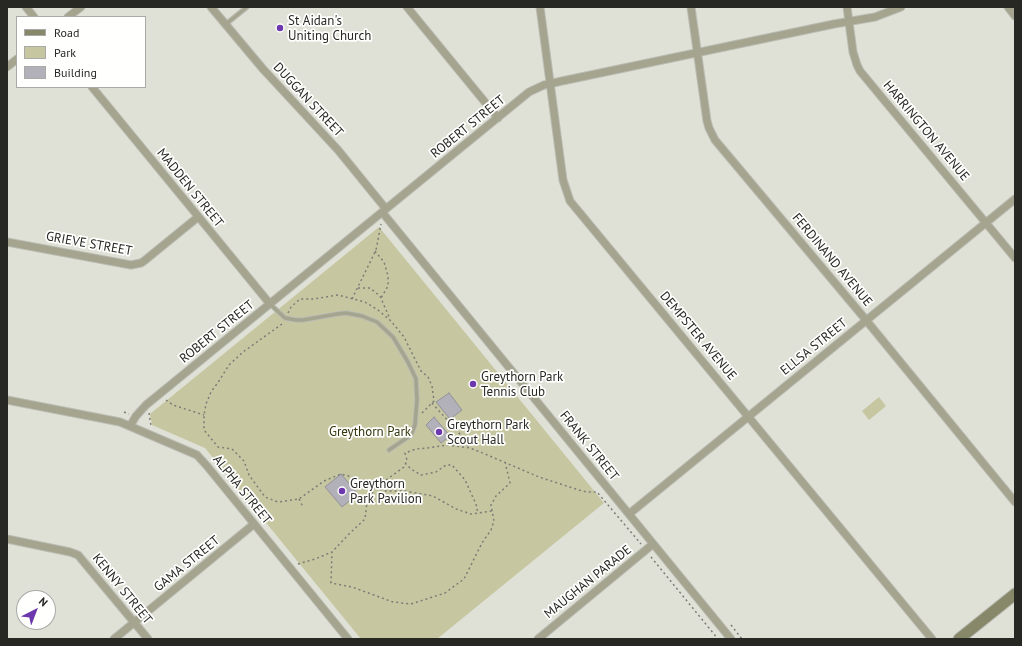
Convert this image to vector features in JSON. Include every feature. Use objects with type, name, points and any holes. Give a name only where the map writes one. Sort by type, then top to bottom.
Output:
[{"type":"main road","points":[[959,639],[1015,594]]},
{"type":"street","points":[[26,7],[33,16]]},
{"type":"street","points":[[69,16],[80,7]]},
{"type":"street","name":"DUGGAN STREET","points":[[211,7],[266,73],[344,157],[384,211]]},
{"type":"street","points":[[407,7],[498,118]]},
{"type":"street","name":"DEMPSTER AVENUE","points":[[540,7],[563,180],[570,201],[932,639]]},
{"type":"street","name":"FERDINAND AVENUE","points":[[692,7],[707,121],[715,140],[866,320],[1015,502]]},
{"type":"street","name":"HARRINGTON AVENUE","points":[[847,7],[853,52],[860,71],[1015,258]]},
{"type":"street","name":"ROBERT STREET","points":[[130,426],[146,405],[529,92],[550,84],[698,52],[875,17],[901,7]]},
{"type":"street","points":[[1008,7],[1015,16]]},
{"type":"street","points":[[7,67],[16,60]]},
{"type":"street","name":"MADDEN STREET","points":[[93,88],[270,304]]},
{"type":"street","name":"ELLSA STREET","points":[[629,514],[1015,199]]},
{"type":"street","name":"FRANK STREET","points":[[384,211],[731,639]]},
{"type":"street","name":"GRIEVE STREET","points":[[7,242],[131,265],[144,261],[198,217]]},
{"type":"street","name":"ALPHA STREET","points":[[7,400],[114,420],[196,455],[208,466],[348,639]]},
{"type":"street","name":"GAMA STREET","points":[[114,639],[254,524]]},
{"type":"street","name":"KENNY STREET","points":[[7,539],[78,555],[148,639]]},
{"type":"street","name":"MAUGHAN PARADE","points":[[538,639],[653,544]]},
{"type":"lane","points":[[226,24],[247,7]]},
{"type":"lane","points":[[270,304],[285,318],[303,320],[346,313],[370,318],[384,327],[393,337],[400,346],[416,379],[417,400],[415,425],[411,435],[389,450]]},
{"type":"path","points":[[352,299],[375,251],[381,224]]},
{"type":"path","points":[[375,251],[384,262],[388,276],[388,286],[381,299]]},
{"type":"path","points":[[357,288],[370,288],[380,296],[391,321]]},
{"type":"path","points":[[387,479],[366,482],[341,474],[324,481],[299,499],[278,502],[265,497],[249,475],[244,461],[232,449],[218,447],[204,430],[206,404],[211,392],[228,365],[243,352],[280,326],[291,307],[300,299],[313,299],[338,295],[365,302],[378,310],[391,321],[404,337],[421,371],[428,377],[432,386],[434,401],[422,413],[418,423],[415,425]]},
{"type":"path","points":[[166,399],[173,405],[204,415]]},
{"type":"path","points":[[432,403],[460,434],[470,448]]},
{"type":"path","points":[[124,412],[151,426],[149,414]]},
{"type":"path","points":[[298,564],[315,560],[332,552],[364,520],[367,502],[375,488],[404,466],[407,460],[405,453],[416,449],[448,445],[470,448],[539,477],[582,491],[598,492],[718,639]]},
{"type":"path","points":[[332,552],[331,583],[352,587],[393,602],[412,604],[446,593],[464,580],[482,543],[491,530],[494,521],[491,505],[496,496],[510,483],[505,462]]},
{"type":"path","points":[[406,463],[411,469],[421,475],[436,472],[446,465],[452,465],[465,480],[478,514]]},
{"type":"path","points":[[375,488],[386,491],[406,491],[433,496],[456,509],[471,514],[478,514],[492,510]]},
{"type":"path","points":[[299,499],[303,507]]},
{"type":"green space","name":"Greythorn Park","points":[[379,227],[604,503],[437,639],[361,639],[205,448],[152,425],[150,414]]},
{"type":"green space","points":[[879,397],[886,406],[869,420],[862,411]]},
{"type":"building","name":"Greythorn Park Tennis Club","points":[[449,393],[462,410],[450,419],[436,402]]},
{"type":"building","name":"Greythorn Park Scout Hall","points":[[434,417],[450,436],[441,443],[426,425]]},
{"type":"building","name":"Greythorn Park Pavilion","points":[[341,474],[358,494],[342,507],[325,487]]},
{"type":"place","name":"St Aidan's Uniting Church","points":[[280,28]]},
{"type":"place","name":"Greythorn Park Tennis Club","points":[[473,384]]},
{"type":"place","name":"Greythorn Park Scout Hall","points":[[439,432]]},
{"type":"place","name":"Greythorn Park Pavilion","points":[[342,491]]}]
